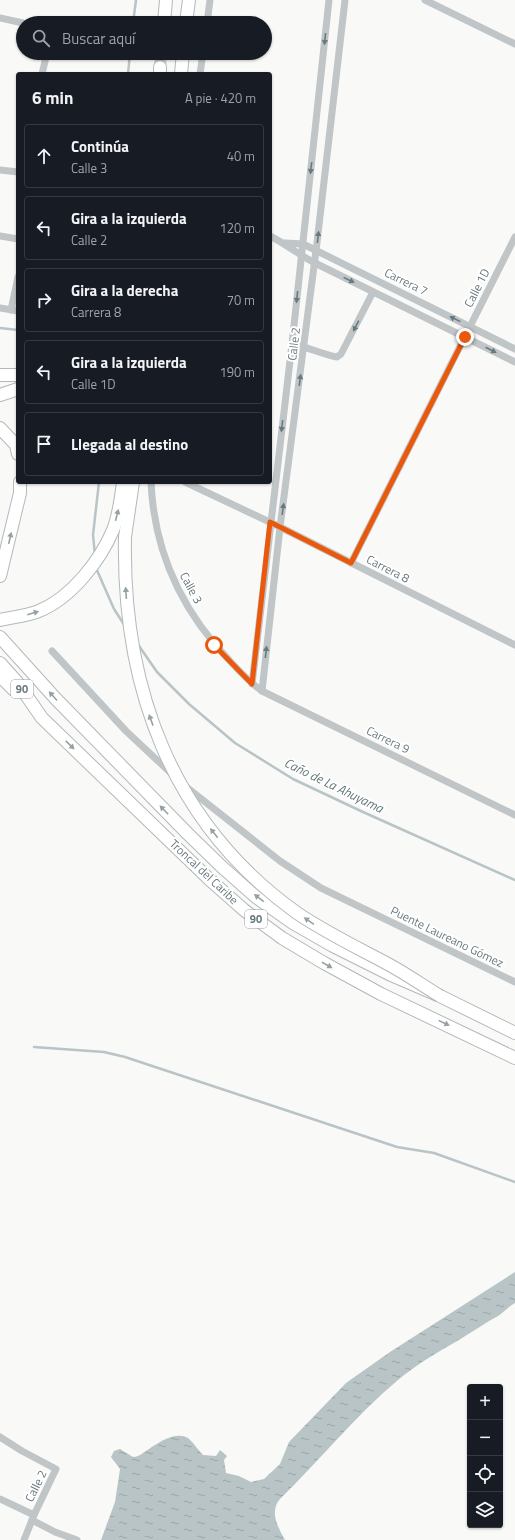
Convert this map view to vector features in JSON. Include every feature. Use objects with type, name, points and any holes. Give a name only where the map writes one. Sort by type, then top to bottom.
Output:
[{"type":"main road","points":[[165,16],[166,0]]},
{"type":"main road","points":[[187,16],[189,0]]},
{"type":"main road","points":[[181,72],[182,60]]},
{"type":"main road","points":[[0,375],[16,374]]},
{"type":"main road","points":[[0,395],[16,390]]},
{"type":"main road","points":[[0,428],[16,445]]},
{"type":"main road","points":[[0,576],[20,493],[20,484]]},
{"type":"main road","points":[[0,620],[39,611],[62,597],[84,577],[105,547],[114,528],[123,484]]},
{"type":"main road","points":[[133,484],[125,537],[125,578],[133,652],[148,711],[164,751],[181,785],[215,835],[244,867],[277,898],[337,938],[388,964],[440,996]]},
{"type":"main road","name":"Troncal del Caribe","points":[[0,637],[56,699],[188,834],[256,897],[294,923],[333,946],[515,1033]]},
{"type":"main road","name":"Troncal del Caribe","points":[[0,663],[17,682],[42,718],[209,879],[244,910],[282,938],[324,963],[374,990],[515,1058]]},
{"type":"main road","points":[[0,676],[42,718]]},
{"type":"street","points":[[207,16],[210,0]]},
{"type":"street","name":"Calle 2","points":[[252,684],[302,256],[302,244],[329,0]]},
{"type":"street","name":"Calle 2","points":[[262,690],[280,527],[315,263],[345,0]]},
{"type":"street","points":[[426,0],[515,44]]},
{"type":"street","points":[[0,18],[16,21]]},
{"type":"street","points":[[42,72],[45,60]]},
{"type":"street","points":[[200,72],[202,60]]},
{"type":"street","points":[[0,170],[16,172]]},
{"type":"street","points":[[0,236],[16,239]]},
{"type":"street","name":"Carrera 7","points":[[272,237],[315,263],[515,362]]},
{"type":"street","name":"Calle 1D","points":[[351,563],[515,237]]},
{"type":"street","name":"Carrera 7","points":[[284,243],[302,244],[515,349]]},
{"type":"street","name":"Carrera 7","points":[[292,344],[305,346],[337,357],[341,354],[373,292]]},
{"type":"street","points":[[0,308],[15,310],[16,299]]},
{"type":"street","name":"Calle 3","points":[[151,484],[152,500],[163,553],[177,588],[198,623],[214,645],[252,684]]},
{"type":"street","name":"Carrera 8","points":[[189,484],[270,522],[515,646]]},
{"type":"street","name":"Puente Laureano Gómez","points":[[54,654],[126,731],[168,771],[200,799],[280,861],[321,888],[515,982]]},
{"type":"street","name":"Carrera 9","points":[[252,684],[515,815]]},
{"type":"street","name":"Calle 2","points":[[0,1436],[22,1451],[55,1468],[24,1540]]},
{"type":"street","points":[[0,1499],[54,1532],[76,1540]]},
{"type":"water","points":[[515,1272],[515,1303],[498,1316],[420,1363],[405,1374],[352,1423],[280,1499],[275,1509],[275,1514],[277,1525],[285,1540],[101,1540],[115,1502],[120,1469],[111,1457],[114,1451],[120,1449],[135,1457],[168,1438],[183,1436],[188,1438],[203,1455],[216,1456],[220,1450],[227,1456],[224,1460],[226,1473],[239,1476],[251,1482],[264,1479],[280,1464],[289,1442],[346,1383],[390,1352]]},
{"type":"waterway","name":"Caño de La Ahuyama","points":[[134,16],[136,0]]},
{"type":"waterway","name":"Caño de La Ahuyama","points":[[128,72],[129,60]]},
{"type":"waterway","points":[[0,328],[16,330]]},
{"type":"waterway","name":"Caño de La Ahuyama","points":[[95,555],[93,535],[99,484]]},
{"type":"waterway","name":"Caño de La Ahuyama","points":[[96,568],[114,609],[125,626]]},
{"type":"waterway","name":"Caño de La Ahuyama","points":[[137,643],[157,672],[189,704],[235,743],[293,779],[515,880]]},
{"type":"waterway","points":[[34,1047],[104,1052],[125,1057],[397,1147],[434,1153],[515,1182]]},
{"type":"tunnel","points":[[160,60],[160,67]]},
{"type":"route","points":[[214,645],[252,684],[270,522],[351,563],[465,337]]}]
